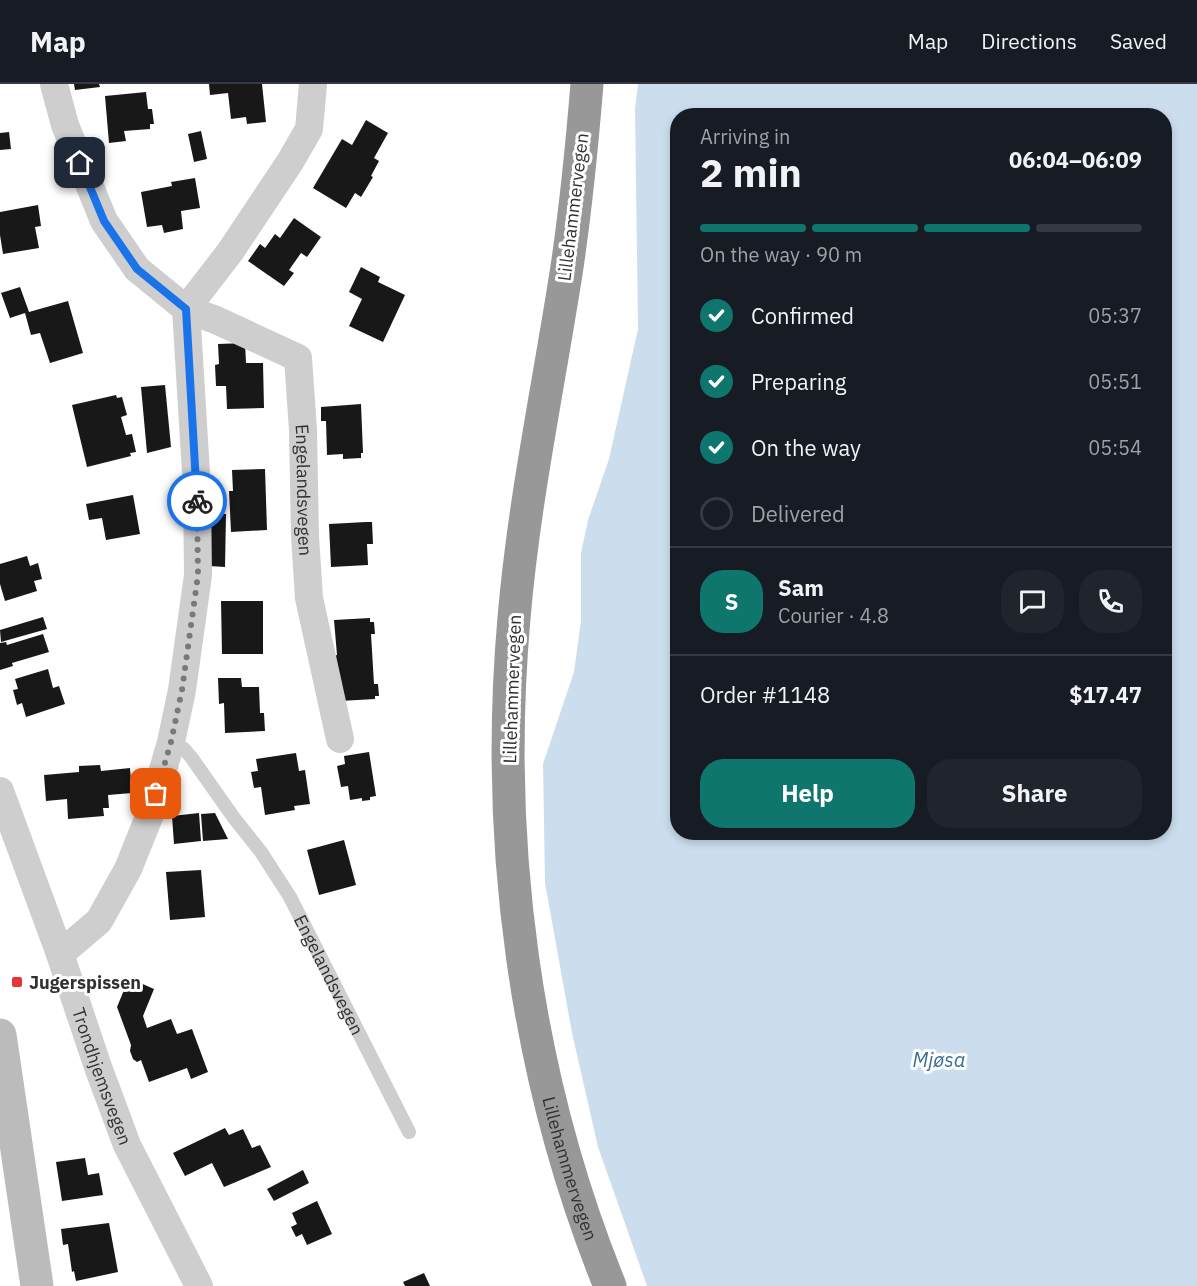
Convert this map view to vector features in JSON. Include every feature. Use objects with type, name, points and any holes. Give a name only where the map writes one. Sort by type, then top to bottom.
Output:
[{"type":"highway","name":"Lillehammervegen","points":[[587,84],[567,264],[535,458],[514,617],[508,711],[509,817],[524,972],[542,1063],[563,1149],[610,1286]]},
{"type":"main road","points":[[0,1035],[37,1286]]},
{"type":"street","points":[[54,84],[64,125],[104,221],[137,269],[186,309]]},
{"type":"street","points":[[60,954],[99,921],[128,869],[151,812],[171,742],[182,690],[198,575],[196,489],[186,309],[230,252],[290,162],[309,129],[313,84]]},
{"type":"street","name":"Engelandsvegen","points":[[186,309],[216,320],[298,358],[309,598],[340,740]]},
{"type":"street","name":"Trondhjemsvegen","points":[[0,791],[127,1145],[199,1286]]},
{"type":"lane","name":"Engelandsvegen","points":[[171,742],[184,749],[191,757],[261,852],[290,897],[409,1132]]},
{"type":"water","name":"Mjøsa","points":[[638,84],[1197,84],[1197,1286],[647,1286],[598,1147],[572,1033],[545,883],[543,764],[574,672],[581,621],[581,553],[588,520],[609,459],[638,329],[635,109]]},
{"type":"building","points":[[74,84],[99,84],[100,87],[75,90]]},
{"type":"building","points":[[209,84],[262,84],[266,122],[247,124],[246,117],[231,119],[228,93],[210,95]]},
{"type":"building","points":[[146,92],[148,109],[152,109],[154,124],[150,124],[150,129],[124,131],[126,141],[109,143],[105,96]]},
{"type":"building","points":[[366,120],[388,133],[374,158],[379,161],[371,176],[373,177],[361,197],[355,193],[346,208],[313,188],[342,139],[352,145]]},
{"type":"building","points":[[201,131],[207,159],[194,162],[188,134]]},
{"type":"building","points":[[9,132],[11,149],[0,150],[0,133]]},
{"type":"building","points":[[195,178],[200,208],[181,211],[183,229],[164,233],[162,225],[147,227],[141,192],[172,186],[171,182]]},
{"type":"building","points":[[38,205],[41,226],[35,227],[39,248],[3,254],[0,212]]},
{"type":"building","points":[[294,218],[321,237],[307,257],[301,253],[289,270],[294,273],[284,286],[248,261],[260,244],[265,248],[275,234],[280,238]]},
{"type":"building","points":[[361,267],[380,277],[378,282],[405,295],[383,342],[349,326],[362,299],[349,292]]},
{"type":"building","points":[[20,287],[29,312],[68,301],[83,353],[50,363],[40,333],[31,335],[25,313],[10,318],[1,293]]},
{"type":"building","points":[[245,343],[246,363],[263,363],[264,408],[227,409],[226,386],[216,386],[215,365],[219,364],[218,344]]},
{"type":"building","points":[[165,385],[171,447],[147,453],[141,387]]},
{"type":"building","points":[[116,395],[117,398],[122,397],[127,415],[121,417],[126,435],[132,434],[136,452],[130,453],[131,456],[87,467],[72,405]]},
{"type":"building","points":[[361,404],[363,453],[361,453],[361,458],[343,459],[343,454],[327,455],[326,421],[321,421],[321,407]]},
{"type":"building","points":[[265,469],[267,530],[231,532],[229,491],[233,491],[232,470]]},
{"type":"building","points":[[133,495],[140,534],[106,540],[102,518],[89,520],[86,504]]},
{"type":"building","points":[[210,514],[226,514],[225,567],[209,566]]},
{"type":"building","points":[[372,522],[373,544],[367,544],[368,565],[331,567],[329,524]]},
{"type":"building","points":[[27,556],[30,566],[38,563],[42,579],[34,581],[37,591],[5,601],[0,584],[0,564]]},
{"type":"building","points":[[221,601],[263,601],[263,654],[222,654]]},
{"type":"building","points":[[43,617],[47,629],[1,642],[0,630]]},
{"type":"building","points":[[370,618],[370,622],[374,622],[375,634],[371,634],[374,684],[378,684],[379,696],[375,696],[375,699],[340,701],[334,656],[337,655],[334,620]]},
{"type":"building","points":[[43,634],[49,652],[12,663],[13,666],[0,670],[0,643],[6,642],[7,645]]},
{"type":"building","points":[[48,669],[53,688],[59,686],[65,704],[26,717],[22,703],[17,705],[13,690],[18,689],[15,679]]},
{"type":"building","points":[[218,678],[241,678],[242,687],[259,687],[260,713],[264,713],[265,731],[225,733],[224,703],[219,704]]},
{"type":"building","points":[[369,752],[376,796],[370,797],[370,800],[362,801],[362,798],[350,800],[348,786],[341,787],[337,766],[345,764],[344,756]]},
{"type":"building","points":[[296,753],[299,771],[305,770],[310,804],[294,806],[295,810],[265,815],[261,787],[254,788],[251,772],[258,771],[256,759]]},
{"type":"building","points":[[100,765],[101,771],[130,768],[132,793],[108,795],[109,808],[103,808],[104,816],[68,819],[67,799],[46,801],[44,775],[79,772],[79,766]]},
{"type":"building","points":[[199,813],[201,841],[174,844],[172,816]]},
{"type":"building","points":[[215,813],[228,839],[203,841],[201,814]]},
{"type":"building","points":[[344,840],[356,885],[319,895],[307,850]]},
{"type":"building","points":[[201,870],[205,917],[170,920],[166,872]]},
{"type":"building","points":[[129,978],[154,989],[143,1016],[147,1028],[171,1019],[177,1034],[192,1029],[208,1072],[191,1079],[187,1068],[149,1082],[141,1060],[137,1062],[133,1059],[130,1051],[131,1045],[117,1007]]},
{"type":"building","points":[[225,1128],[229,1135],[243,1129],[252,1148],[260,1145],[271,1167],[224,1187],[212,1163],[185,1176],[173,1153]]},
{"type":"building","points":[[85,1158],[88,1175],[99,1173],[103,1195],[62,1201],[56,1162]]},
{"type":"building","points":[[303,1170],[309,1183],[274,1201],[267,1189]]},
{"type":"building","points":[[317,1201],[332,1234],[307,1245],[302,1234],[296,1237],[291,1227],[297,1224],[292,1213]]},
{"type":"building","points":[[109,1223],[118,1272],[76,1281],[74,1271],[72,1272],[68,1244],[63,1245],[61,1229]]},
{"type":"building","points":[[424,1273],[430,1286],[405,1286],[403,1282]]},
{"type":"way so far","points":[[156,794],[171,742],[182,690],[198,575],[197,501]]},
{"type":"place","name":"Jugerspissen","points":[[17,982]]},
{"type":"route","points":[[80,163],[104,221],[137,269],[186,309],[197,501]]}]
